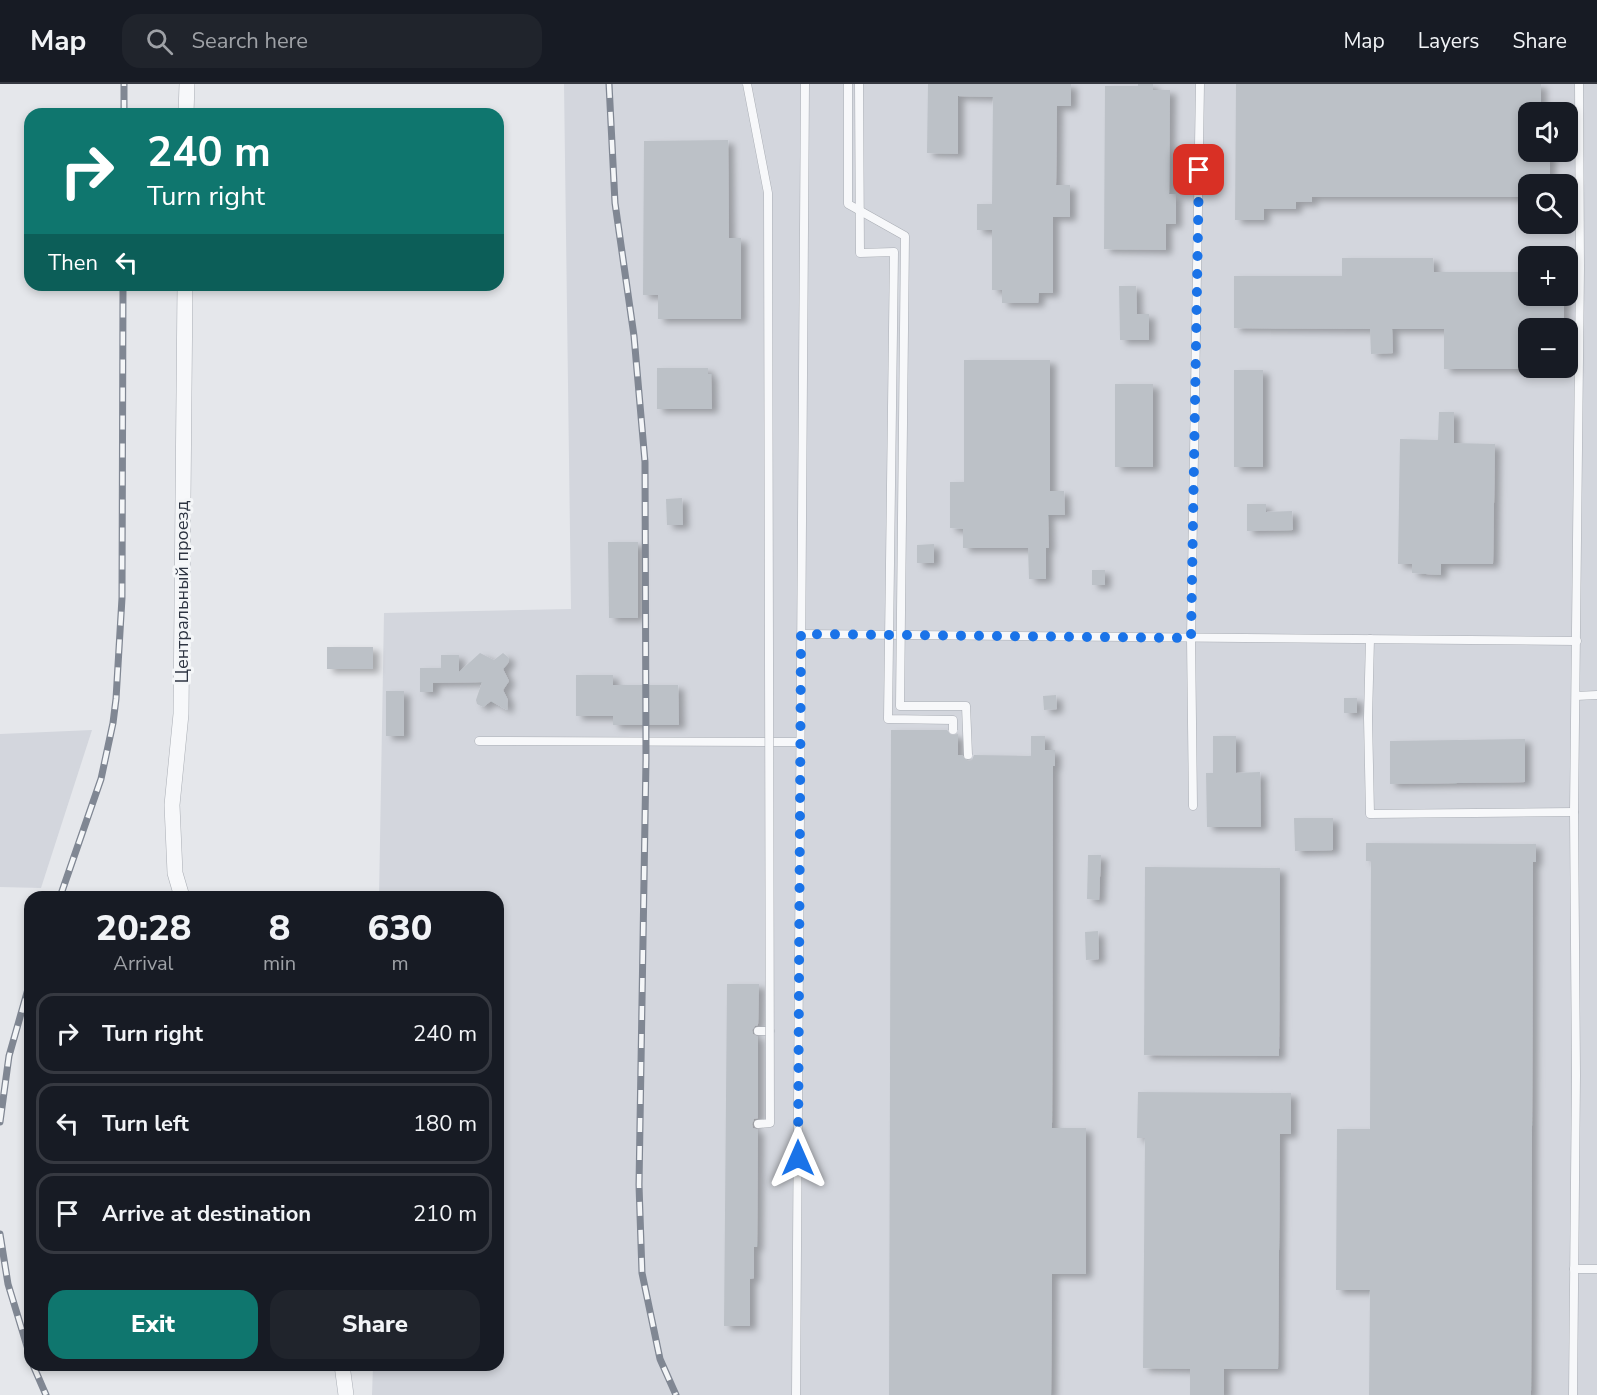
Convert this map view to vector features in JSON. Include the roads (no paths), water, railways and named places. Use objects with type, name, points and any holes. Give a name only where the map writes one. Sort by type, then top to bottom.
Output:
[{"type":"street","points":[[186,108],[187,84]]},
{"type":"street","name":"Центральный проезд","points":[[180,891],[175,873],[172,805],[181,714],[185,291]]},
{"type":"street","points":[[343,1371],[346,1395]]},
{"type":"lane","points":[[747,84],[768,193],[770,1123],[758,1124]]},
{"type":"lane","points":[[796,1395],[805,84]]},
{"type":"lane","points":[[848,84],[848,204],[905,236],[900,706],[966,706],[968,755]]},
{"type":"lane","points":[[859,84],[860,253],[894,252],[888,719],[953,720],[953,730]]},
{"type":"lane","points":[[1193,806],[1191,638],[1200,84]]},
{"type":"lane","points":[[1573,1395],[1576,1075],[1574,812],[1580,267],[1579,84]]},
{"type":"lane","points":[[801,634],[1577,640]]},
{"type":"lane","points":[[1370,639],[1368,718],[1370,814],[1574,812]]},
{"type":"lane","points":[[1576,696],[1597,696]]},
{"type":"lane","points":[[479,741],[800,742]]},
{"type":"lane","points":[[758,1031],[770,1031]]},
{"type":"lane","points":[[1574,1269],[1597,1269]]},
{"type":"railway","points":[[124,84],[124,108]]},
{"type":"railway","points":[[609,84],[615,203],[634,336],[645,462],[646,759],[639,1185],[642,1273],[660,1359],[676,1395]]},
{"type":"railway","points":[[62,891],[101,779],[116,699],[122,598],[123,291]]},
{"type":"railway","points":[[0,1122],[9,1056],[24,1003]]},
{"type":"railway","points":[[0,1234],[8,1284],[24,1336]]},
{"type":"railway","points":[[36,1371],[46,1395]]}]
